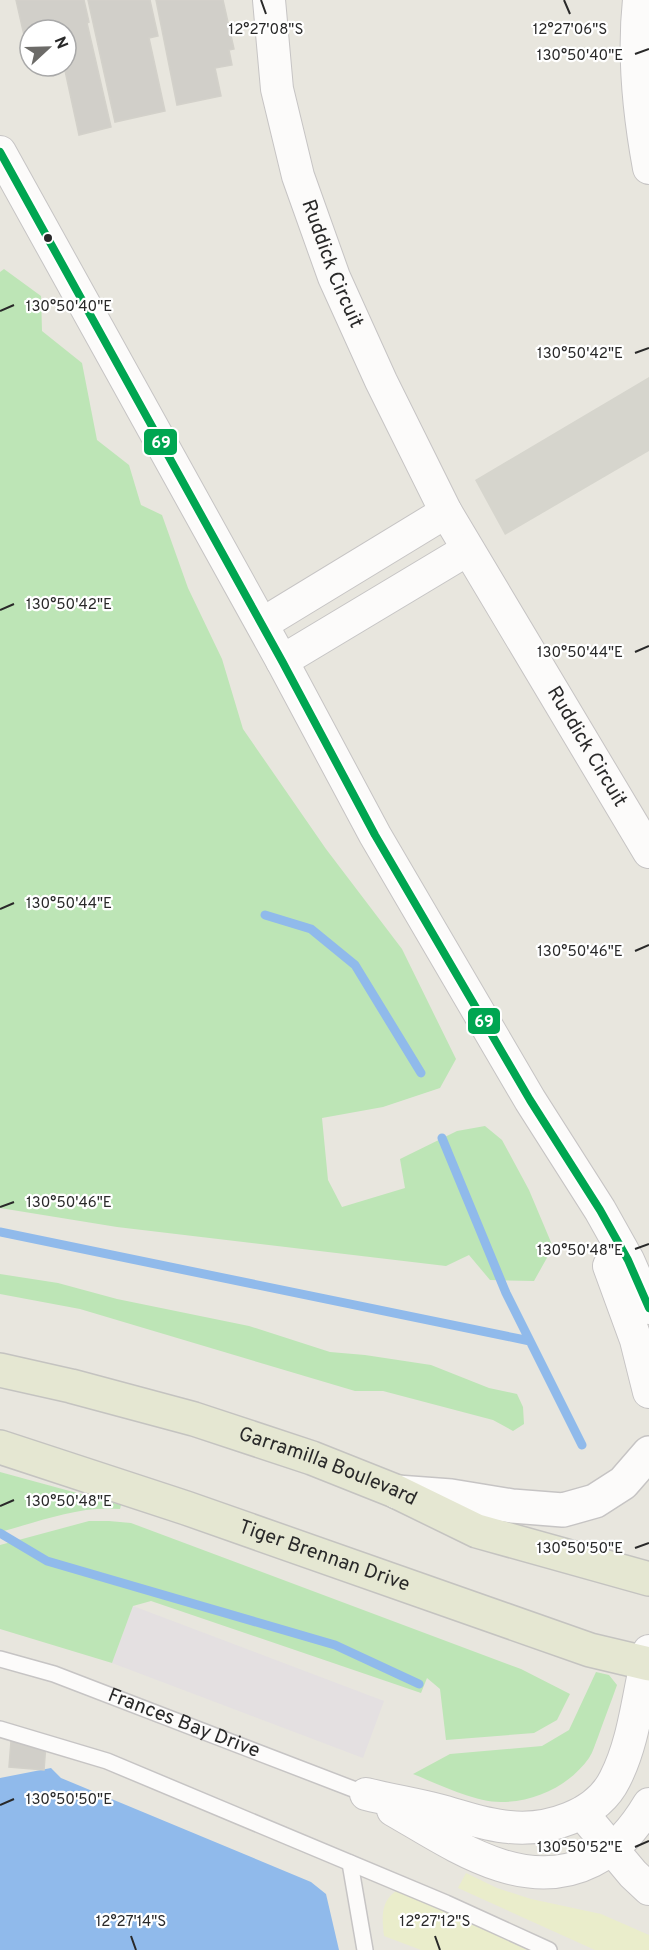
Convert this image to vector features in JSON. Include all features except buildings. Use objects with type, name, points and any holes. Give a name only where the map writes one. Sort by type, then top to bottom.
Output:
[{"type":"main road","name":"Garramilla Boulevard","points":[[0,1370],[72,1386],[194,1419],[312,1458],[395,1491],[477,1531],[649,1579]]},
{"type":"main road","name":"Tiger Brennan Drive","points":[[0,1447],[186,1508],[590,1650],[648,1659]]},
{"type":"street","name":"Ruddick Circuit","points":[[269,0],[278,89],[298,176],[334,277],[381,381],[446,512],[649,852]]},
{"type":"street","points":[[639,0],[638,71],[644,140],[649,168]]},
{"type":"street","points":[[0,152],[262,624],[375,835],[530,1100],[628,1260],[649,1308]]},
{"type":"street","points":[[262,624],[446,512]]},
{"type":"street","points":[[282,661],[467,549]]},
{"type":"street","points":[[571,1164],[592,1227],[617,1286],[636,1340],[649,1392]]},
{"type":"street","points":[[395,1491],[563,1510],[595,1501],[623,1483],[649,1453]]},
{"type":"street","points":[[648,1659],[626,1750],[615,1779],[601,1798],[582,1813],[633,1874],[649,1888]]},
{"type":"street","name":"Frances Bay Drive","points":[[366,1794],[510,1828],[549,1824],[582,1813]]},
{"type":"street","name":"Frances Bay Drive","points":[[366,1794],[468,1852],[506,1867],[545,1873],[570,1870],[612,1850],[627,1837],[649,1804]]},
{"type":"lane","name":"Frances Bay Drive","points":[[0,1659],[54,1674],[366,1794]]},
{"type":"lane","points":[[0,1729],[107,1761],[446,1903],[549,1950]]},
{"type":"lane","points":[[350,1863],[365,1950]]},
{"type":"shaded area","points":[[4,269],[41,296],[42,331],[82,363],[97,440],[129,465],[141,505],[162,515],[188,588],[222,659],[243,729],[326,849],[402,949],[456,1059],[440,1088],[383,1107],[322,1118],[328,1180],[342,1207],[405,1188],[400,1159],[457,1131],[485,1126],[502,1140],[529,1190],[553,1247],[534,1281],[490,1280],[469,1255],[446,1266],[117,1227],[0,1208],[0,272]]},
{"type":"shaded area","points":[[649,377],[649,451],[505,535],[475,480]]},
{"type":"shaded area","points":[[0,1274],[58,1283],[117,1299],[249,1326],[330,1352],[431,1365],[489,1388],[517,1394],[523,1407],[524,1424],[513,1431],[493,1420],[383,1391],[355,1391],[80,1309],[0,1294]]},
{"type":"shaded area","points":[[0,1472],[121,1505],[120,1509],[105,1508],[74,1512],[0,1532]]},
{"type":"shaded area","points":[[89,1521],[131,1523],[521,1669],[570,1694],[557,1720],[534,1733],[446,1740],[440,1689],[427,1678],[421,1693],[151,1601],[133,1606],[112,1663],[0,1629],[0,1545]]},
{"type":"shaded area","points":[[133,1606],[384,1701],[363,1758],[112,1663]]},
{"type":"shaded area","points":[[596,1672],[609,1675],[617,1685],[589,1758],[572,1777],[561,1784],[526,1799],[501,1802],[479,1799],[456,1792],[413,1774],[450,1754],[542,1746],[569,1730]]},
{"type":"sand","points":[[466,1873],[497,1888],[531,1899],[601,1914],[649,1935],[649,1950],[595,1950],[458,1888]]},
{"type":"sand","points":[[396,1891],[406,1891],[527,1950],[421,1950],[384,1936],[385,1906],[387,1900]]},
{"type":"water","points":[[51,1768],[61,1778],[311,1882],[326,1894],[339,1950],[0,1950],[0,1778]]},
{"type":"waterway","points":[[265,915],[311,929],[355,965],[421,1073]]},
{"type":"waterway","points":[[442,1138],[506,1293],[582,1445]]},
{"type":"waterway","points":[[0,1232],[530,1341]]},
{"type":"waterway","points":[[0,1533],[47,1561],[335,1645],[419,1684]]},
{"type":"transit line","name":"69","points":[[0,152],[282,661],[375,835],[530,1100],[600,1210],[628,1260],[649,1308]]}]
